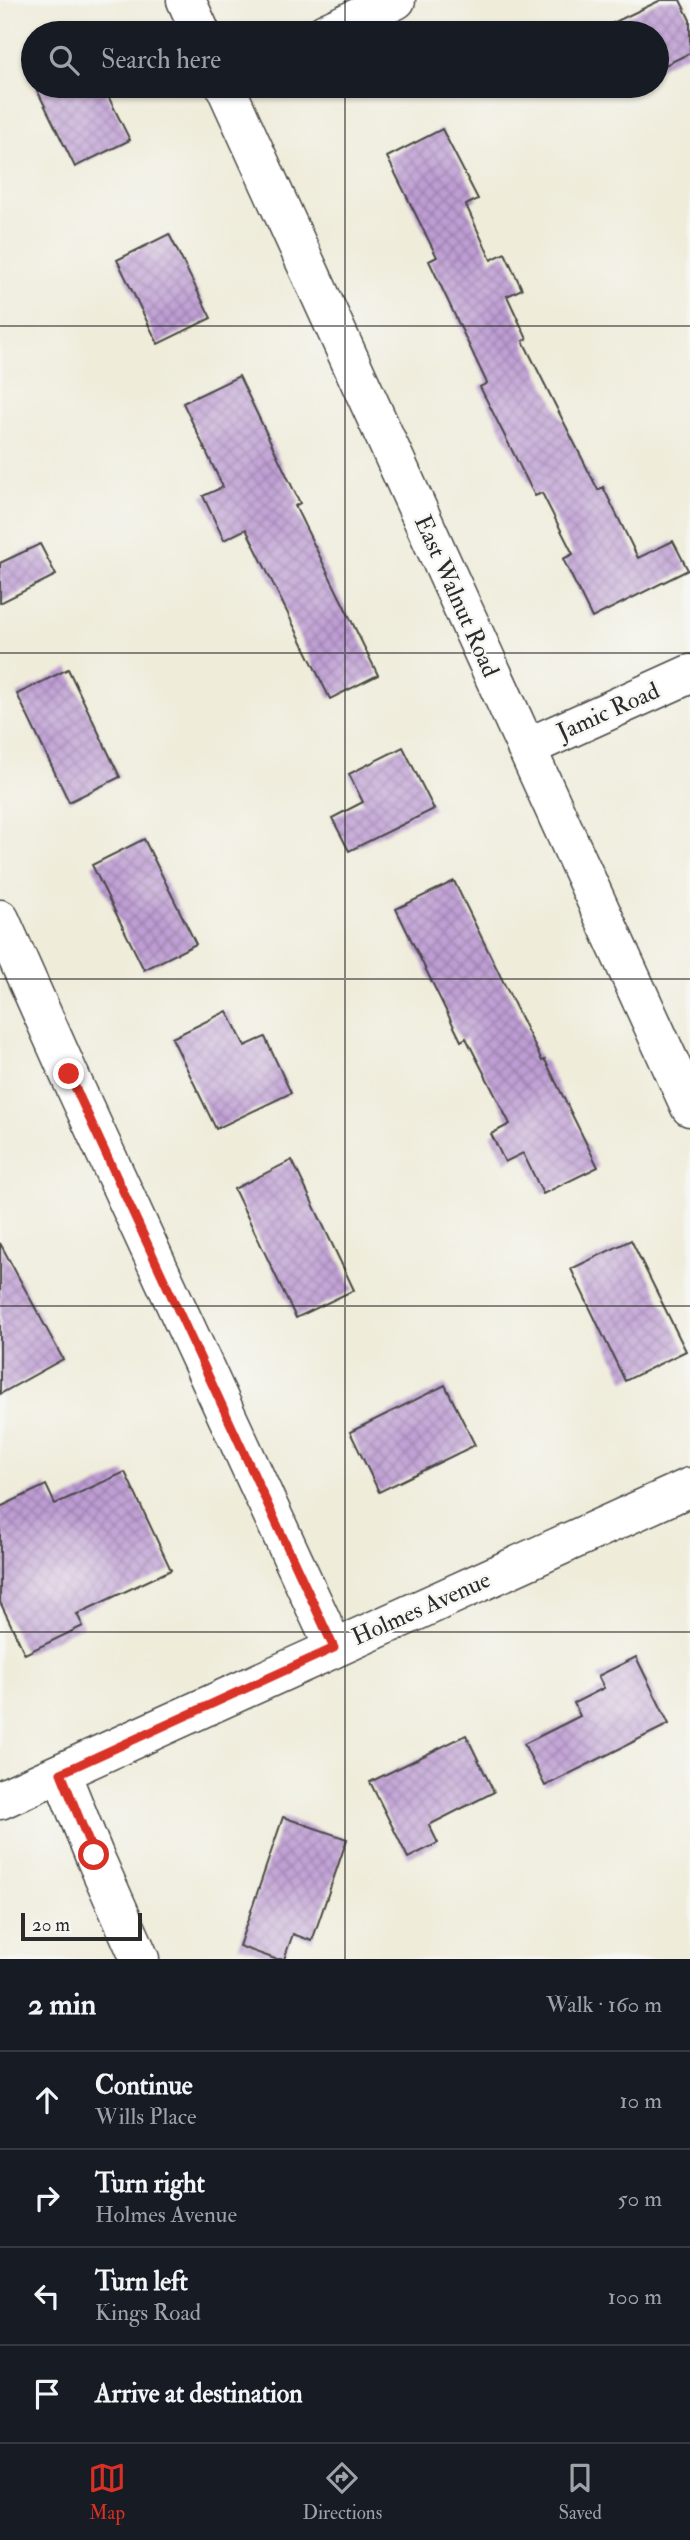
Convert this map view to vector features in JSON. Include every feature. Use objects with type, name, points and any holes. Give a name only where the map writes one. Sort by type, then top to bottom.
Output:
[{"type":"street","points":[[186,0],[196,21]]},
{"type":"street","points":[[351,21],[396,0]]},
{"type":"street","name":"East Walnut Road","points":[[230,98],[690,1107]]},
{"type":"street","name":"Jamic Road","points":[[526,748],[690,674]]},
{"type":"street","points":[[0,919],[334,1648]]},
{"type":"street","name":"Holmes Avenue","points":[[0,1800],[690,1487]]},
{"type":"street","points":[[61,1773],[140,1959]]},
{"type":"building","points":[[661,0],[680,0],[690,20],[690,53],[669,63],[669,21],[617,21]]},
{"type":"building","points":[[41,98],[109,98],[130,140],[75,167]]},
{"type":"building","points":[[442,129],[478,199],[466,205],[491,260],[505,253],[522,289],[507,296],[527,339],[523,341],[598,490],[603,487],[638,558],[673,541],[688,570],[592,618],[563,559],[573,554],[542,493],[535,496],[480,387],[487,383],[429,261],[437,257],[387,157]]},
{"type":"building","points":[[169,234],[211,318],[158,344],[117,260]]},
{"type":"building","points":[[239,376],[300,503],[295,506],[378,675],[330,699],[246,529],[224,540],[203,496],[223,487],[183,403]]},
{"type":"building","points":[[40,544],[56,575],[0,603],[0,563]]},
{"type":"building","points":[[68,669],[120,777],[69,802],[17,694]]},
{"type":"building","points":[[403,747],[434,809],[349,851],[332,818],[363,802],[349,774]]},
{"type":"building","points":[[144,839],[196,944],[144,970],[92,865]]},
{"type":"building","points":[[454,881],[542,1061],[545,1060],[598,1167],[543,1194],[523,1153],[505,1162],[491,1134],[510,1124],[466,1038],[461,1041],[396,909]]},
{"type":"building","points":[[227,1011],[245,1046],[265,1037],[291,1093],[216,1129],[172,1038]]},
{"type":"building","points":[[292,1160],[354,1290],[296,1318],[234,1189]]},
{"type":"building","points":[[631,1240],[686,1351],[625,1381],[571,1269]]},
{"type":"building","points":[[0,1243],[63,1359],[0,1394]]},
{"type":"building","points":[[445,1385],[475,1445],[379,1492],[350,1432]]},
{"type":"building","points":[[125,1472],[171,1570],[77,1614],[83,1626],[25,1654],[0,1602],[0,1507],[46,1485],[55,1504]]},
{"type":"building","points":[[636,1657],[669,1724],[545,1786],[524,1744],[580,1716],[574,1703],[604,1688],[598,1676]]},
{"type":"building","points":[[466,1735],[494,1792],[429,1825],[438,1843],[408,1858],[370,1782]]},
{"type":"building","points":[[283,1817],[347,1839],[312,1941],[293,1934],[284,1959],[275,1959],[239,1946]]},
{"type":"route","points":[[69,1074],[334,1648],[61,1773],[94,1855]]}]
